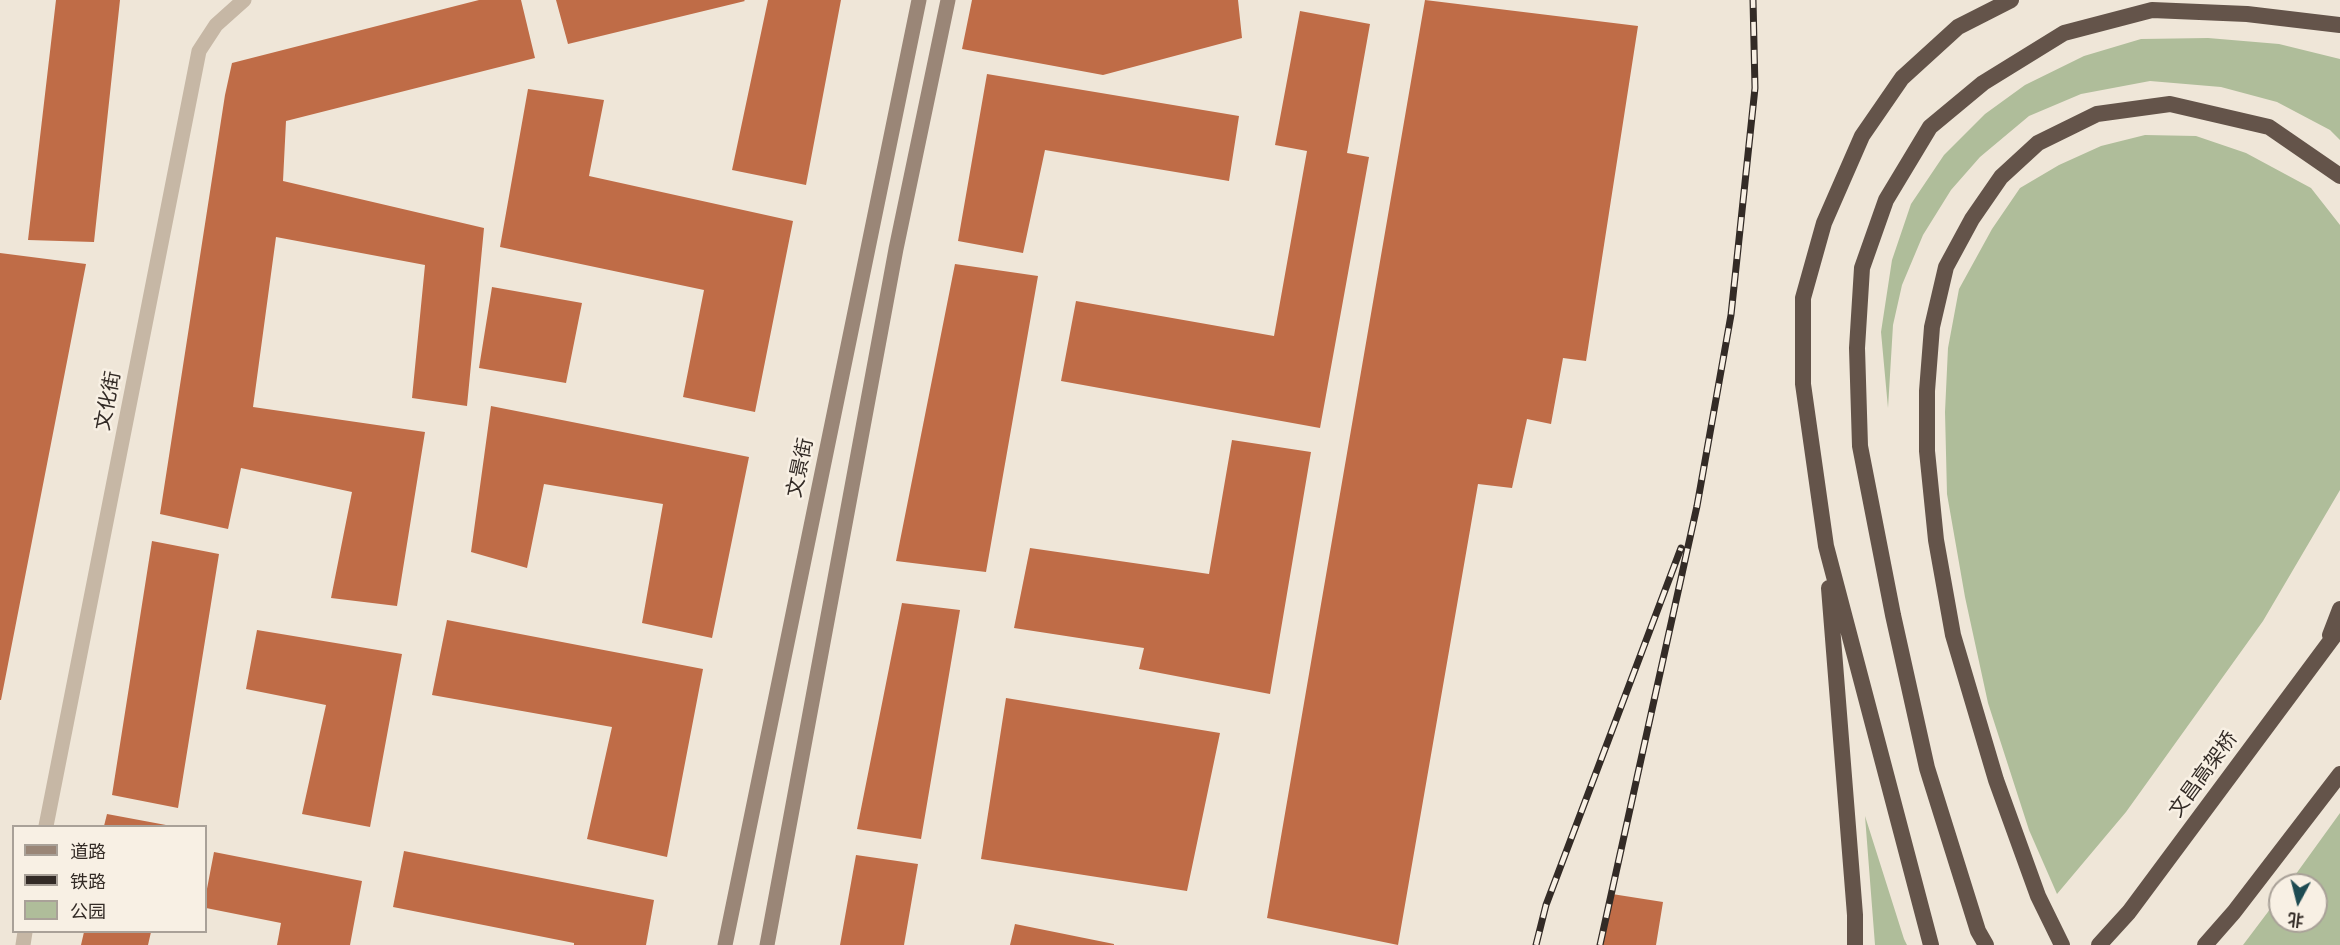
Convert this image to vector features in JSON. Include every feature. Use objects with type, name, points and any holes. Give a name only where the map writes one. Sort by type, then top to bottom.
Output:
[{"type":"highway","points":[[1855,945],[1855,915],[1826,546],[1803,384],[1803,298],[1824,223],[1863,136],[1902,78],[1958,27],[2011,0]]},
{"type":"highway","points":[[1986,945],[1978,931],[1927,768],[1893,615],[1860,446],[1857,348],[1862,267],[1886,200],[1930,127],[1983,83],[2064,33],[2152,10],[2247,14],[2340,25]]},
{"type":"highway","points":[[2062,945],[2038,896],[1996,780],[1953,635],[1936,540],[1927,451],[1927,392],[1932,327],[1946,267],[1972,219],[2001,177],[2038,143],[2097,114],[2170,104],[2269,127],[2340,176]]},
{"type":"highway","points":[[1826,546],[1931,945]]},
{"type":"highway","points":[[2326,645],[2340,609]]},
{"type":"highway","name":"文昌高架桥","points":[[2099,945],[2129,912],[2340,627]]},
{"type":"highway","points":[[2205,945],[2234,912],[2340,774]]},
{"type":"main road","name":"文景街","points":[[725,945],[919,0]]},
{"type":"main road","points":[[767,945],[896,249],[948,0]]},
{"type":"street","name":"文化街","points":[[46,825],[199,51],[216,25],[244,0]]},
{"type":"green space","points":[[2208,38],[2279,44],[2340,59],[2340,140],[2330,130],[2277,102],[2221,87],[2150,81],[2081,94],[2029,116],[1980,157],[1951,190],[1923,235],[1902,285],[1893,325],[1888,408],[1881,332],[1892,260],[1911,204],[1944,155],[1985,114],[2025,85],[2084,56],[2141,39]]},
{"type":"green space","points":[[2145,135],[2196,136],[2246,153],[2311,188],[2340,225],[2340,490],[2263,621],[2126,812],[2057,894],[2029,830],[1988,703],[1965,597],[1947,494],[1945,412],[1948,348],[1959,289],[1992,229],[2020,188],[2059,165],[2101,146]]},
{"type":"green space","points":[[2340,813],[2340,945],[2243,945],[2268,912],[2268,933],[2328,933],[2328,873],[2297,873]]},
{"type":"green space","points":[[1865,816],[1904,939],[1907,945],[1875,945]]},
{"type":"building","points":[[56,0],[120,0],[94,242],[28,240]]},
{"type":"building","points":[[479,0],[521,0],[535,58],[286,121],[283,181],[484,228],[467,406],[412,398],[425,265],[276,237],[253,407],[425,432],[397,606],[331,598],[352,492],[241,468],[228,529],[160,514],[225,95],[232,63]]},
{"type":"building","points":[[556,0],[744,0],[745,1],[568,44]]},
{"type":"building","points":[[768,0],[841,0],[806,185],[732,170]]},
{"type":"building","points":[[972,0],[1238,0],[1242,38],[1103,75],[962,49]]},
{"type":"building","points":[[1425,0],[1638,26],[1586,361],[1563,358],[1551,424],[1527,419],[1512,488],[1478,484],[1398,945],[1267,918]]},
{"type":"building","points":[[1300,11],[1370,24],[1347,153],[1369,157],[1320,428],[1061,381],[1076,301],[1274,336],[1307,151],[1275,145]]},
{"type":"building","points":[[987,74],[1239,116],[1229,181],[1045,150],[1023,253],[958,241]]},
{"type":"building","points":[[528,89],[604,100],[589,176],[793,221],[755,412],[683,397],[704,290],[500,247]]},
{"type":"building","points":[[0,253],[86,264],[1,700],[0,700]]},
{"type":"building","points":[[955,264],[1038,276],[986,572],[896,561]]},
{"type":"building","points":[[492,287],[582,303],[566,383],[479,368]]},
{"type":"building","points":[[491,406],[749,457],[712,638],[642,623],[663,504],[544,484],[527,568],[471,552]]},
{"type":"building","points":[[1232,440],[1311,452],[1270,694],[1139,669],[1144,648],[1014,628],[1030,548],[1209,574]]},
{"type":"building","points":[[152,541],[219,554],[178,808],[112,795]]},
{"type":"building","points":[[902,603],[960,610],[921,839],[857,829]]},
{"type":"building","points":[[447,620],[703,669],[667,857],[587,839],[612,727],[432,695]]},
{"type":"building","points":[[257,630],[402,654],[370,827],[302,814],[326,705],[246,689]]},
{"type":"building","points":[[1006,698],[1220,733],[1187,891],[981,859]]},
{"type":"building","points":[[107,814],[166,825],[104,825]]},
{"type":"building","points":[[404,851],[654,900],[646,945],[574,945],[574,943],[393,907]]},
{"type":"building","points":[[214,852],[362,881],[350,945],[277,945],[281,923],[207,908],[207,889]]},
{"type":"building","points":[[856,855],[918,864],[904,945],[840,945]]},
{"type":"building","points":[[1612,894],[1663,902],[1656,945],[1603,945]]},
{"type":"building","points":[[1015,924],[1114,944],[1114,945],[1010,945]]},
{"type":"building","points":[[84,933],[151,933],[148,945],[81,945]]},
{"type":"railway","points":[[1600,945],[1697,506],[1731,315],[1755,88],[1753,0]]},
{"type":"railway","points":[[1536,945],[1546,905],[1681,548]]}]
